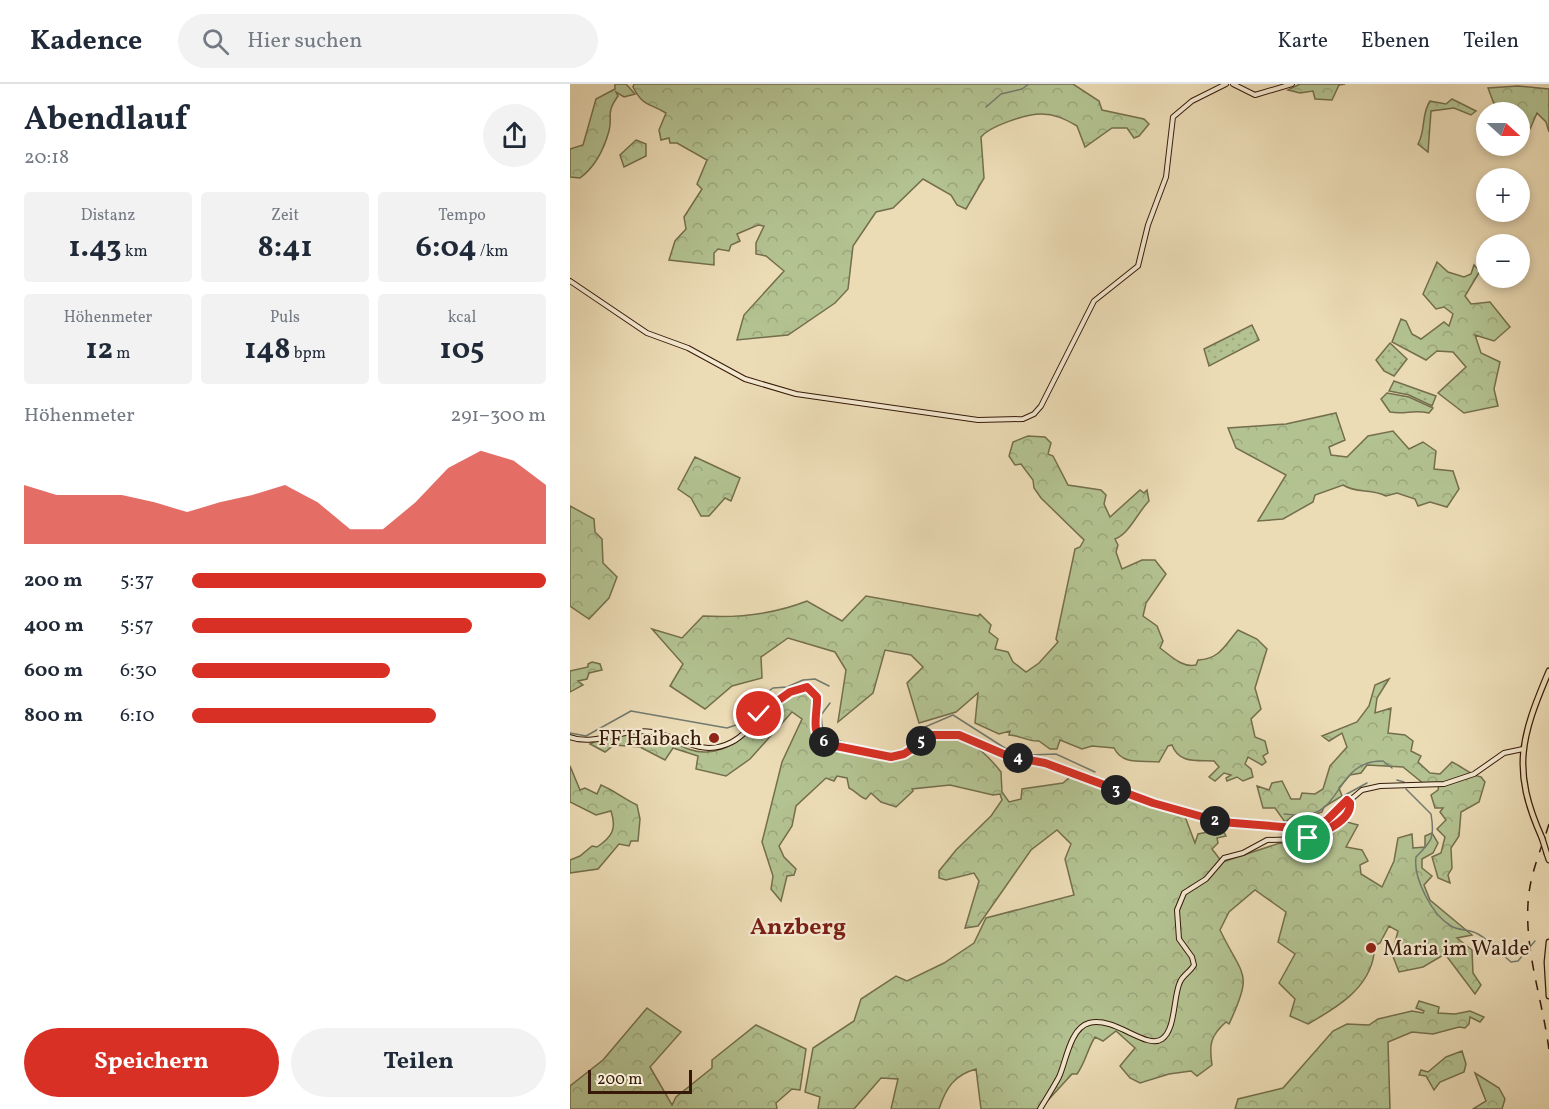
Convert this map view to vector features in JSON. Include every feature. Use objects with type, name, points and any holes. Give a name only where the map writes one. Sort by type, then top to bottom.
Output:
[{"type":"main road","points":[[570,281],[647,333],[688,348],[735,375],[755,382],[807,396],[939,416],[999,420],[1023,419],[1034,414],[1041,406],[1094,301],[1138,266],[1148,225],[1166,177],[1172,124],[1176,112],[1227,84]]},
{"type":"main road","points":[[1233,84],[1255,95],[1292,84]]},
{"type":"main road","points":[[1549,671],[1531,712],[1523,749],[1529,805],[1549,860]]},
{"type":"main road","points":[[570,737],[587,741],[620,733],[650,732],[696,748],[718,747],[740,738],[771,704],[796,688],[804,686],[813,690],[817,697],[815,723],[822,741],[887,757],[904,754],[933,735],[959,735],[1008,756],[1045,763],[1134,797],[1200,817],[1297,829],[1312,828],[1322,824],[1347,800],[1368,788],[1392,785],[1437,786],[1474,774],[1504,753],[1523,749]]},
{"type":"main road","points":[[1040,1109],[1058,1079],[1074,1038],[1085,1024],[1092,1022],[1118,1026],[1151,1042],[1165,1036],[1180,981],[1194,965],[1192,957],[1179,939],[1177,910],[1184,893],[1206,879],[1224,858],[1243,853],[1267,840],[1308,838],[1333,826],[1350,809],[1351,805],[1347,800]]},
{"type":"main road","points":[[1549,942],[1549,996]]},
{"type":"green space","points":[[615,84],[626,84],[635,94],[624,97],[616,92],[618,96],[610,111],[609,131],[598,157],[580,178],[570,177],[570,149],[583,145],[596,99],[615,89]]},
{"type":"green space","points":[[634,84],[1073,84],[1099,101],[1102,110],[1144,119],[1149,124],[1139,136],[1134,138],[1127,128],[1112,128],[1085,147],[1077,126],[1051,115],[1027,116],[992,129],[981,137],[984,178],[966,209],[957,205],[951,195],[923,179],[893,208],[876,212],[853,246],[848,289],[835,303],[788,335],[737,340],[744,315],[784,271],[766,256],[756,254],[756,243],[764,226],[758,225],[737,234],[740,241],[731,245],[729,251],[718,249],[714,253],[714,265],[669,260],[675,241],[686,229],[684,217],[702,189],[697,184],[707,160],[677,143],[670,143],[669,138],[661,140],[659,130],[666,113],[644,101],[633,87]]},
{"type":"green space","points":[[1300,84],[1345,84],[1339,85],[1332,100],[1315,99],[1313,91],[1300,93],[1288,90]]},
{"type":"green space","points":[[1518,86],[1549,89],[1549,132],[1546,122],[1537,113],[1530,129],[1530,102],[1493,102],[1488,88]]},
{"type":"green space","points":[[1452,99],[1476,111],[1471,115],[1454,108],[1431,111],[1428,152],[1418,144],[1427,106],[1430,101],[1446,104]]},
{"type":"green space","points":[[636,140],[646,144],[646,156],[624,167],[620,155]]},
{"type":"green space","points":[[1437,262],[1448,272],[1464,277],[1471,274],[1474,265],[1476,267],[1476,278],[1465,296],[1471,304],[1490,302],[1510,327],[1494,341],[1475,335],[1481,353],[1500,362],[1494,389],[1498,406],[1464,413],[1438,393],[1466,367],[1453,352],[1437,351],[1426,360],[1392,342],[1401,319],[1406,321],[1412,334],[1421,339],[1444,322],[1449,326],[1453,314],[1444,307],[1436,309],[1423,294]]},
{"type":"green space","points":[[1252,325],[1259,340],[1209,366],[1204,349]]},
{"type":"green space","points":[[1390,343],[1407,359],[1394,376],[1384,371],[1376,360]]},
{"type":"green space","points":[[1394,381],[1436,396],[1432,406],[1409,395],[1389,391]]},
{"type":"green space","points":[[1387,393],[1409,397],[1433,408],[1429,413],[1390,412],[1381,399]]},
{"type":"green space","points":[[1336,413],[1345,440],[1329,447],[1331,455],[1347,457],[1368,436],[1393,431],[1409,449],[1423,442],[1436,451],[1434,469],[1453,471],[1459,489],[1447,507],[1430,502],[1418,506],[1415,499],[1397,493],[1386,496],[1343,485],[1315,495],[1313,502],[1283,519],[1258,521],[1286,475],[1236,448],[1228,428],[1286,424]]},
{"type":"green space","points":[[1028,436],[1045,437],[1051,443],[1048,454],[1053,456],[1068,485],[1101,490],[1106,495],[1104,504],[1110,517],[1140,490],[1144,493],[1147,490],[1149,501],[1129,528],[1115,539],[1118,545],[1116,552],[1122,569],[1142,560],[1155,560],[1166,574],[1146,603],[1143,616],[1157,626],[1163,641],[1160,648],[1181,663],[1196,665],[1198,660],[1217,654],[1238,630],[1257,639],[1267,649],[1255,688],[1261,709],[1251,719],[1255,737],[1265,741],[1268,753],[1263,756],[1266,762],[1262,765],[1248,757],[1245,764],[1251,769],[1253,777],[1243,781],[1237,777],[1227,781],[1226,778],[1231,775],[1224,773],[1215,781],[1209,777],[1219,767],[1214,761],[1189,760],[1179,755],[1172,745],[1168,746],[1159,762],[1140,761],[1122,758],[1114,748],[1092,746],[1082,749],[1060,740],[1057,749],[1050,749],[1039,741],[1009,735],[1010,731],[999,734],[975,723],[978,693],[956,712],[919,723],[907,683],[923,667],[911,655],[885,650],[873,693],[838,722],[846,670],[835,652],[788,638],[761,657],[762,678],[732,686],[705,709],[670,686],[683,664],[652,629],[682,638],[703,616],[756,614],[807,601],[842,621],[866,596],[978,616],[980,614],[991,625],[989,632],[998,639],[995,649],[1008,652],[1013,662],[1026,672],[1039,663],[1058,642],[1056,639],[1075,549],[1080,547],[1084,540],[1041,498],[1034,488],[1033,480],[1021,464],[1015,465],[1009,456],[1013,442]]},
{"type":"green space","points":[[695,457],[740,478],[731,501],[725,498],[709,516],[701,516],[691,498],[678,489]]},
{"type":"green space","points":[[570,506],[594,519],[595,532],[602,539],[603,563],[617,577],[609,598],[589,619],[570,606]]},
{"type":"green space","points":[[592,662],[600,664],[602,670],[589,673],[587,679],[578,681],[583,685],[570,692],[570,671],[588,667],[588,664]]},
{"type":"green space","points":[[1389,679],[1377,698],[1375,713],[1391,708],[1388,733],[1405,735],[1413,741],[1411,751],[1421,756],[1418,762],[1430,773],[1440,774],[1452,762],[1481,777],[1485,782],[1479,802],[1461,812],[1459,836],[1451,848],[1452,868],[1448,875],[1450,883],[1438,878],[1432,857],[1441,853],[1445,837],[1437,829],[1446,820],[1440,812],[1443,808],[1435,808],[1431,795],[1438,790],[1439,784],[1424,784],[1403,767],[1367,765],[1361,773],[1350,775],[1339,788],[1342,796],[1324,807],[1322,812],[1306,818],[1293,816],[1285,822],[1275,808],[1263,808],[1257,786],[1269,790],[1272,783],[1282,781],[1291,799],[1300,799],[1302,793],[1315,794],[1323,789],[1330,766],[1347,747],[1342,733],[1329,741],[1322,736],[1357,722],[1369,706],[1375,685]]},
{"type":"green space","points":[[801,690],[810,692],[812,697],[819,741],[857,752],[895,758],[938,736],[959,738],[978,748],[1001,772],[1002,792],[1009,802],[1021,799],[1022,789],[1063,783],[1072,775],[1184,814],[1195,843],[1198,834],[1218,830],[1224,832],[1226,836],[1217,838],[1218,843],[1212,849],[1222,862],[1280,843],[1308,847],[1323,841],[1347,822],[1358,825],[1346,847],[1362,850],[1368,861],[1360,865],[1361,874],[1382,887],[1394,861],[1398,838],[1412,834],[1413,848],[1425,847],[1425,836],[1432,833],[1438,843],[1433,853],[1422,859],[1422,868],[1432,876],[1424,885],[1430,900],[1472,935],[1457,938],[1472,950],[1473,973],[1481,985],[1475,994],[1445,954],[1423,967],[1399,972],[1392,954],[1398,931],[1389,926],[1380,943],[1368,949],[1374,954],[1371,966],[1358,987],[1340,1004],[1308,1024],[1290,1016],[1295,999],[1279,983],[1295,954],[1278,942],[1286,912],[1255,890],[1229,912],[1220,930],[1240,967],[1243,984],[1237,1007],[1229,1024],[1226,1022],[1221,1027],[1212,1041],[1212,1065],[1197,1076],[1191,1071],[1169,1074],[1140,1083],[1130,1078],[1120,1066],[1135,1048],[1116,1031],[1103,1041],[1095,1037],[1077,1074],[1072,1074],[1040,1109],[981,1109],[976,1069],[962,1075],[952,1083],[939,1109],[891,1109],[898,1079],[881,1078],[854,1109],[818,1109],[820,1097],[805,1092],[813,1048],[854,1021],[861,999],[896,976],[907,981],[944,963],[974,943],[986,918],[1074,895],[1065,859],[1071,844],[1057,830],[1031,850],[978,926],[965,928],[979,881],[974,873],[946,880],[939,878],[939,871],[956,850],[991,816],[1002,800],[1000,794],[993,795],[950,785],[912,789],[913,791],[896,807],[881,802],[871,793],[866,799],[864,798],[849,788],[847,778],[837,776],[834,781],[826,778],[796,806],[792,826],[779,846],[784,857],[796,869],[794,875],[787,876],[781,901],[771,889],[773,876],[762,842],[782,762],[802,719],[792,712],[750,759],[726,776],[696,769],[698,756],[673,748],[665,760],[640,747],[614,745],[605,752],[590,744],[616,735],[645,733],[654,734],[694,751],[717,750],[734,743],[769,708]]},
{"type":"green space","points":[[570,766],[580,790],[585,788],[597,794],[601,785],[606,787],[637,805],[640,819],[638,841],[631,841],[629,846],[619,844],[598,869],[570,873],[570,860],[580,856],[592,846],[597,847],[602,843],[610,836],[613,823],[611,811],[596,815],[570,802]]},
{"type":"green space","points":[[1419,1001],[1439,1007],[1438,1013],[1455,1014],[1470,1011],[1484,1017],[1480,1022],[1470,1017],[1469,1024],[1465,1028],[1459,1027],[1433,1034],[1412,1032],[1388,1042],[1390,1109],[1235,1109],[1238,1099],[1283,1088],[1333,1031],[1347,1024],[1369,1025],[1378,1019],[1412,1011],[1423,1013],[1424,1011],[1416,1008]]},
{"type":"green space","points":[[647,1008],[681,1032],[650,1067],[672,1105],[676,1097],[712,1068],[712,1060],[756,1025],[806,1049],[800,1090],[792,1089],[776,1103],[777,1109],[570,1109],[570,1086],[603,1060]]},
{"type":"green space","points":[[1462,1051],[1466,1064],[1464,1072],[1440,1082],[1434,1090],[1426,1076],[1419,1075],[1421,1070],[1428,1072],[1446,1057]]},
{"type":"green space","points":[[1475,1073],[1499,1088],[1505,1099],[1502,1109],[1473,1109],[1486,1101]]},
{"type":"waterway","points":[[986,107],[1001,94],[1022,89],[1029,84]]},
{"type":"waterway","points":[[570,733],[586,736],[631,711],[727,728],[745,722],[753,715],[763,695],[773,688],[787,687],[803,680],[815,679],[829,686]]},
{"type":"waterway","points":[[830,703],[821,715],[825,733],[847,743],[896,754]]},
{"type":"waterway","points":[[905,749],[925,727],[953,715],[1008,750],[1028,755],[1056,754],[1095,772]]},
{"type":"waterway","points":[[1284,814],[1316,813],[1333,798],[1356,769],[1368,763],[1383,761],[1392,768]]},
{"type":"waterway","points":[[1114,778],[1130,793],[1207,816],[1308,824],[1324,818],[1345,795],[1367,783]]},
{"type":"waterway","points":[[1397,780],[1404,782]]},
{"type":"waterway","points":[[1406,789],[1431,814],[1433,829],[1431,839],[1416,857],[1416,866],[1425,895],[1437,914],[1451,926],[1475,932],[1483,937],[1511,962],[1518,961],[1535,941]]},
{"type":"railway","points":[[1549,824],[1536,863],[1528,904],[1529,941],[1549,1050]]},
{"type":"place","name":"FF Haibach","points":[[714,738]]},
{"type":"place","name":"Maria im Walde","points":[[1371,948]]},
{"type":"district","name":"Anzberg","points":[[798,926]]},
{"type":"route","points":[[759,714],[790,692],[800,687],[807,687],[815,692],[817,697],[816,730],[819,738],[826,744],[895,757],[904,754],[933,735],[959,735],[974,739],[1008,756],[1045,763],[1153,803],[1221,822],[1270,824],[1308,829],[1327,820],[1347,800],[1350,803],[1350,809],[1340,822],[1308,838]]}]
